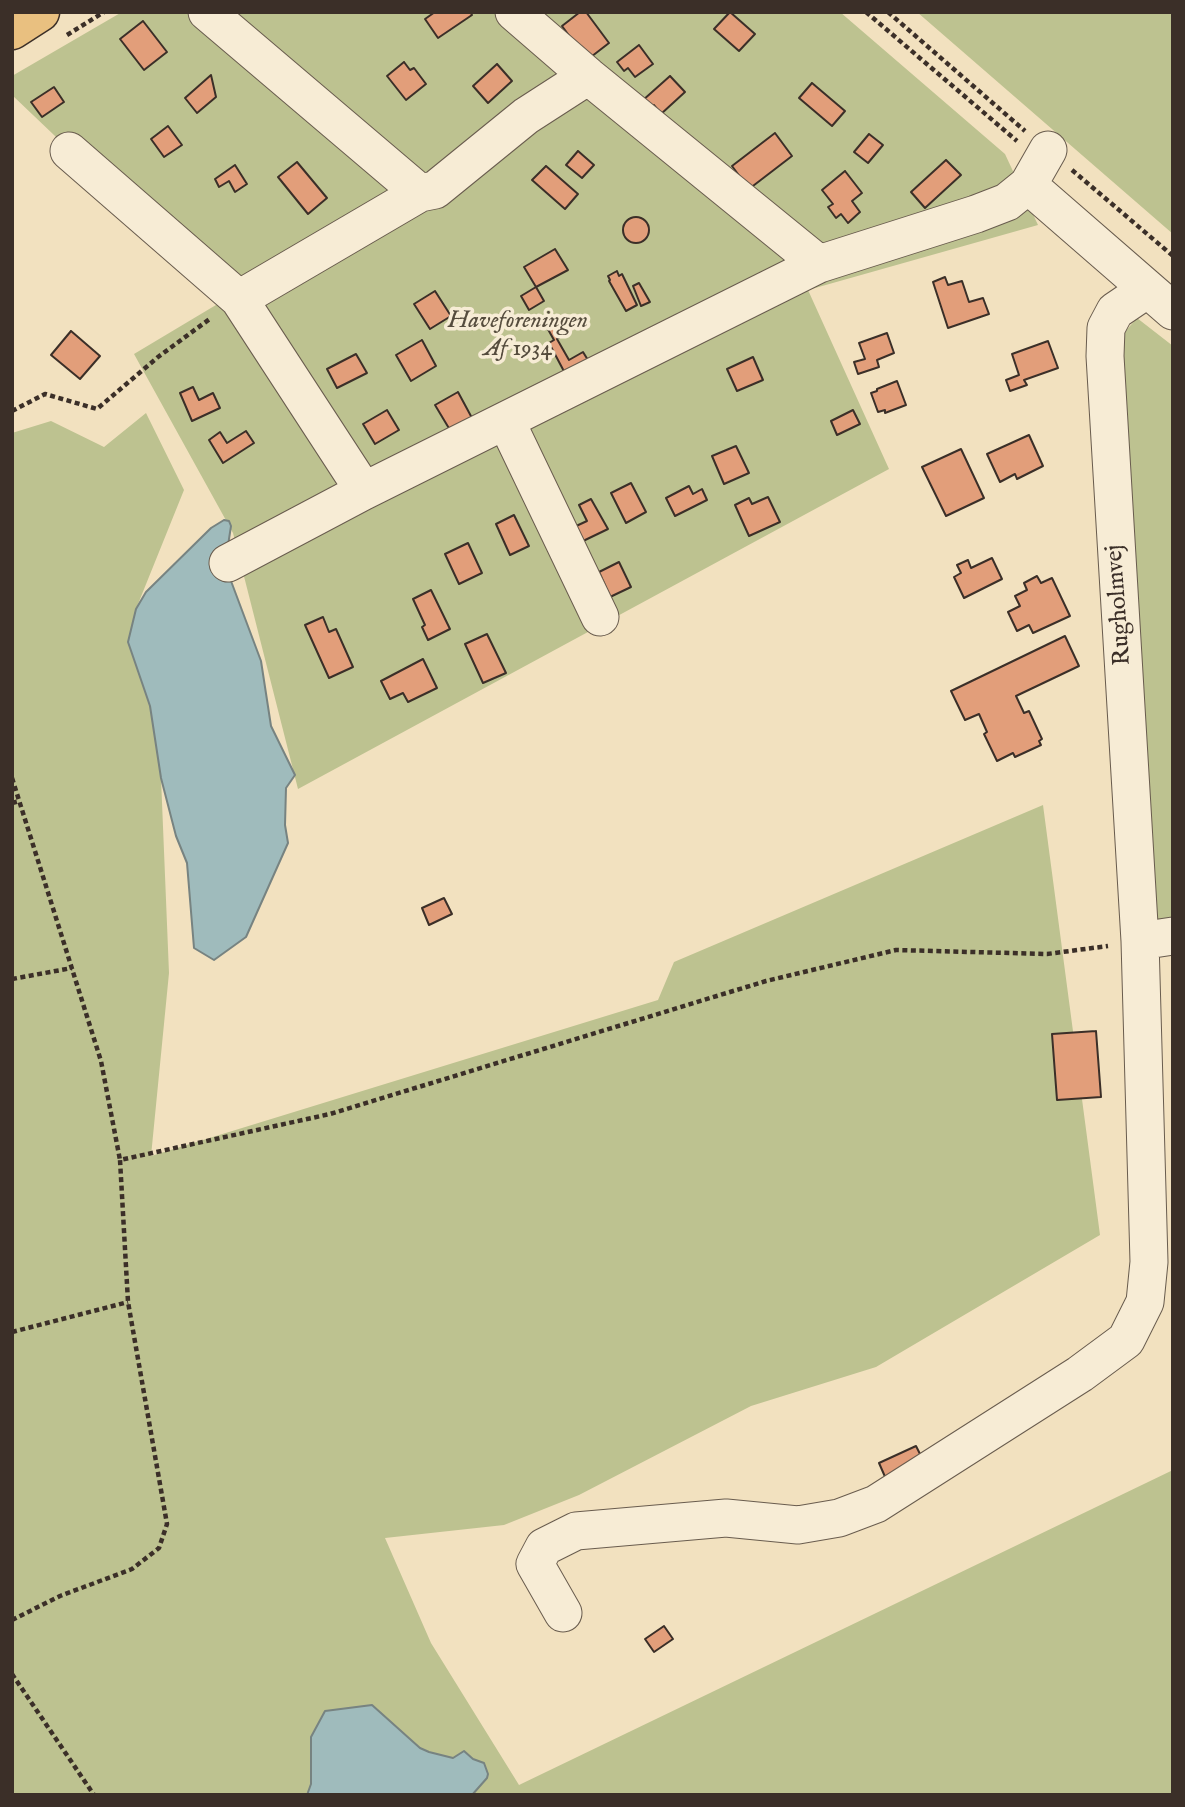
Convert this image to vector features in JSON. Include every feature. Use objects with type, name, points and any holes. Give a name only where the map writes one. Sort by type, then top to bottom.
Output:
[{"type":"highway","points":[[12,30],[40,12]]},
{"type":"street","points":[[207,12],[420,193]]},
{"type":"street","points":[[514,12],[588,76],[819,264]]},
{"type":"street","points":[[239,299],[420,193],[435,190],[526,116],[588,76]]},
{"type":"street","points":[[228,563],[364,491],[819,264],[1007,202],[1028,185],[1048,150]]},
{"type":"street","points":[[69,151],[239,299],[364,491]]},
{"type":"street","points":[[1028,185],[1160,300]]},
{"type":"street","name":"Rugholmvej","points":[[563,1613],[535,1564],[544,1547],[576,1531],[726,1518],[798,1525],[839,1518],[876,1504],[1080,1374],[1126,1340],[1145,1301],[1149,1262],[1157,939],[1105,356],[1106,328],[1115,311],[1160,300]]},
{"type":"street","points":[[506,421],[600,617]]},
{"type":"path","points":[[12,411],[45,394],[97,409],[158,357],[239,299]]},
{"type":"path","points":[[12,778],[101,1061],[120,1160],[128,1302],[167,1524],[159,1548],[132,1569],[60,1596],[12,1620]]},
{"type":"path","points":[[12,803],[20,801]]},
{"type":"path","points":[[120,1160],[330,1114],[766,981],[897,950],[1047,954],[1157,939]]},
{"type":"path","points":[[12,979],[72,968]]},
{"type":"path","points":[[12,1332],[128,1302]]},
{"type":"path","points":[[12,1674],[94,1795]]},
{"type":"green space","name":"Haveforeningen Af 1934","points":[[122,12],[840,12],[1005,154],[1038,225],[808,290],[889,469],[298,789],[233,533],[134,354],[226,299],[12,95],[12,76]]},
{"type":"green space","points":[[917,12],[1173,12],[1173,234]]},
{"type":"green space","points":[[1137,318],[1173,346],[1173,953],[1153,956],[1115,343]]},
{"type":"green space","points":[[146,413],[184,490],[136,609],[128,642],[150,706],[161,778],[169,973],[151,1156],[658,1000],[674,962],[1043,805],[1100,1235],[876,1367],[751,1406],[579,1495],[504,1525],[385,1538],[431,1643],[519,1785],[1173,1470],[1173,1795],[12,1795],[12,433],[51,421],[104,447]]},
{"type":"water","points":[[224,520],[229,521],[231,526],[225,565],[261,661],[271,726],[295,775],[286,788],[285,825],[288,843],[246,937],[214,960],[194,948],[187,863],[176,836],[161,778],[150,706],[128,642],[136,609],[146,592],[211,528]]},
{"type":"water","points":[[372,1705],[420,1748],[453,1758],[464,1751],[473,1759],[484,1763],[487,1778],[472,1795],[307,1795],[311,1784],[311,1737],[325,1711]]},
{"type":"building","points":[[435,12],[470,12],[472,15],[438,38],[425,19]]},
{"type":"building","points":[[580,12],[586,12],[609,43],[587,60],[562,26]]},
{"type":"building","points":[[730,12],[755,34],[739,51],[714,29]]},
{"type":"building","points":[[143,21],[167,52],[144,70],[120,39]]},
{"type":"building","points":[[639,45],[653,64],[635,77],[628,68],[624,71],[617,62]]},
{"type":"building","points":[[404,62],[410,70],[414,68],[426,84],[406,100],[387,76]]},
{"type":"building","points":[[497,64],[512,81],[488,103],[473,86]]},
{"type":"building","points":[[211,75],[216,97],[197,113],[185,98]]},
{"type":"building","points":[[670,76],[685,92],[661,114],[654,105],[650,109],[642,101]]},
{"type":"building","points":[[812,83],[845,111],[832,126],[799,98]]},
{"type":"building","points":[[54,87],[64,102],[42,117],[31,102]]},
{"type":"building","points":[[168,126],[182,145],[164,157],[151,139]]},
{"type":"building","points":[[775,133],[792,156],[749,189],[732,166]]},
{"type":"building","points":[[869,134],[883,145],[868,163],[854,152]]},
{"type":"building","points":[[578,151],[594,165],[582,178],[566,165]]},
{"type":"building","points":[[946,160],[961,175],[925,208],[911,192]]},
{"type":"building","points":[[297,162],[327,198],[308,214],[278,177]]},
{"type":"building","points":[[235,165],[247,184],[235,192],[229,181],[219,187],[215,179]]},
{"type":"building","points":[[546,166],[578,194],[565,209],[532,180]]},
{"type":"building","points":[[845,171],[862,193],[852,201],[860,212],[848,223],[841,214],[836,218],[828,207],[833,204],[822,190]]},
{"type":"building","points":[[636,217],[645,221],[649,230],[645,239],[636,243],[627,239],[623,230],[627,221]]},
{"type":"building","points":[[555,249],[568,270],[536,287],[524,267]]},
{"type":"building","points":[[617,271],[619,276],[622,274],[637,305],[626,311],[609,281],[608,276]]},
{"type":"building","points":[[945,277],[948,285],[962,281],[969,302],[983,298],[989,314],[948,328],[933,282]]},
{"type":"building","points":[[639,283],[650,302],[641,306],[633,286]]},
{"type":"building","points":[[536,287],[544,301],[529,310],[521,296]]},
{"type":"building","points":[[435,291],[451,316],[430,329],[414,304]]},
{"type":"building","points":[[559,317],[568,332],[557,339],[569,360],[583,352],[591,365],[567,377],[549,343],[554,340],[545,324]]},
{"type":"building","points":[[71,331],[100,356],[80,379],[51,355]]},
{"type":"building","points":[[887,333],[894,353],[877,360],[879,367],[858,374],[854,362],[865,359],[859,343]]},
{"type":"building","points":[[422,340],[436,366],[411,381],[396,355]]},
{"type":"building","points":[[1048,341],[1058,368],[1024,380],[1027,385],[1010,391],[1006,380],[1019,375],[1012,354]]},
{"type":"building","points":[[356,354],[367,373],[337,388],[327,369]]},
{"type":"building","points":[[753,357],[763,380],[737,391],[727,369]]},
{"type":"building","points":[[897,381],[906,405],[885,413],[885,410],[878,412],[871,393]]},
{"type":"building","points":[[193,387],[199,400],[213,393],[220,408],[192,421],[180,393]]},
{"type":"building","points":[[458,392],[472,418],[450,430],[435,405]]},
{"type":"building","points":[[387,410],[399,430],[375,444],[363,424]]},
{"type":"building","points":[[853,410],[860,424],[837,435],[831,421]]},
{"type":"building","points":[[246,431],[254,443],[223,463],[209,440],[220,432],[227,443]]},
{"type":"building","points":[[1029,435],[1043,466],[1017,479],[1015,474],[1000,482],[987,454]]},
{"type":"building","points":[[736,446],[749,473],[724,484],[712,456]]},
{"type":"building","points":[[961,449],[984,498],[946,516],[922,467]]},
{"type":"building","points":[[631,483],[646,512],[626,523],[611,493]]},
{"type":"building","points":[[689,486],[693,494],[702,489],[707,500],[675,516],[666,498]]},
{"type":"building","points":[[768,497],[780,522],[749,536],[735,505],[749,498],[752,504]]},
{"type":"building","points":[[591,499],[608,529],[581,542],[574,527],[587,521],[579,505]]},
{"type":"building","points":[[514,515],[529,546],[510,555],[496,524]]},
{"type":"building","points":[[468,543],[482,573],[459,584],[445,554]]},
{"type":"building","points":[[992,558],[1002,579],[964,598],[954,577],[961,573],[957,565],[968,560],[971,568]]},
{"type":"building","points":[[619,562],[631,587],[610,597],[599,572]]},
{"type":"building","points":[[1037,576],[1041,583],[1052,578],[1070,616],[1033,633],[1029,625],[1017,631],[1008,612],[1020,606],[1015,596],[1027,590],[1024,583]]},
{"type":"building","points":[[431,590],[450,629],[428,640],[422,627],[425,625],[413,599]]},
{"type":"building","points":[[323,617],[329,632],[336,629],[353,667],[329,678],[305,625]]},
{"type":"building","points":[[487,634],[506,673],[483,683],[465,644]]},
{"type":"building","points":[[1065,636],[1079,666],[1016,696],[1024,713],[1029,711],[1042,739],[1039,741],[1041,745],[1015,757],[1013,753],[997,761],[984,734],[987,732],[979,714],[965,720],[951,691]]},
{"type":"building","points":[[423,659],[437,688],[408,702],[403,693],[390,699],[381,681]]},
{"type":"building","points":[[444,898],[452,914],[429,925],[422,908]]},
{"type":"building","points":[[1096,1031],[1101,1097],[1057,1100],[1052,1034]]},
{"type":"building","points":[[916,1446],[924,1462],[886,1479],[879,1463]]},
{"type":"building","points":[[664,1626],[673,1639],[654,1652],[645,1639]]}]
